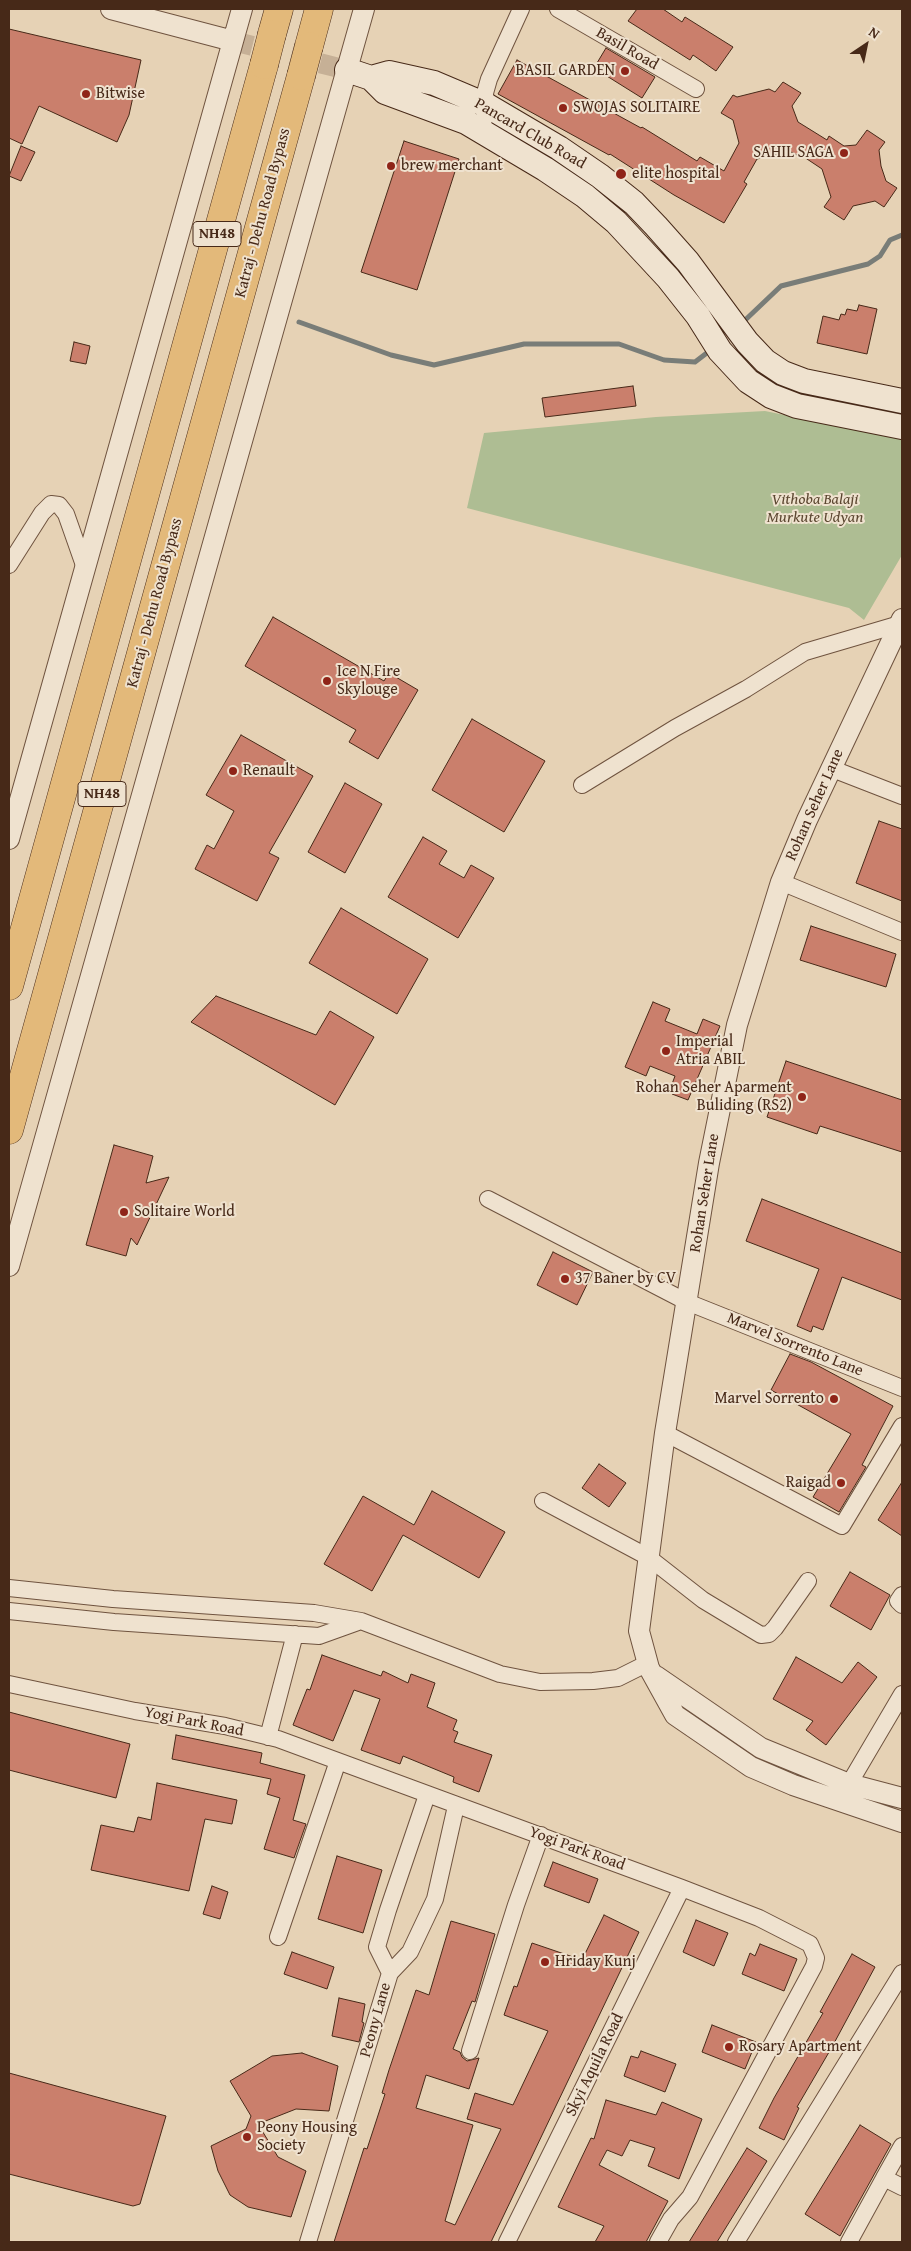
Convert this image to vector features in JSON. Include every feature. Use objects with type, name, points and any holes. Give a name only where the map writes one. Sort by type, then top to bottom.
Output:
[{"type":"highway","name":"Katraj - Dehu Road Bypass","points":[[9,1130],[319,9]]},
{"type":"highway","name":"NH48","points":[[9,986],[276,22]]},
{"type":"main road","points":[[347,70],[371,78]]},
{"type":"main road","name":"Pancard Club Road","points":[[902,401],[804,381],[783,373],[765,361],[737,328],[688,262],[634,203],[600,176],[559,148],[486,106],[434,83],[389,73],[371,78],[385,92],[466,122],[585,196],[616,222],[668,278],[698,316],[716,344],[748,381],[771,396],[797,406],[902,427]]},
{"type":"main road","points":[[716,344],[737,328]]},
{"type":"street","points":[[111,9],[233,41]]},
{"type":"street","points":[[9,839],[242,9]]},
{"type":"street","points":[[9,1266],[364,9]]},
{"type":"street","points":[[482,131],[486,106],[485,93],[489,79],[510,51],[521,9]]},
{"type":"street","name":"Basil Road","points":[[558,9],[696,89]]},
{"type":"street","points":[[9,565],[42,512],[51,504],[59,505],[66,514],[85,568]]},
{"type":"street","points":[[582,786],[675,728],[746,689],[806,652],[901,621]]},
{"type":"street","name":"Rohan Seher Lane","points":[[901,621],[830,768],[781,882],[736,1024],[709,1163],[665,1433],[639,1632],[651,1669],[675,1715],[751,1767],[793,1785],[902,1822]]},
{"type":"street","points":[[830,768],[902,796]]},
{"type":"street","points":[[781,882],[902,932]]},
{"type":"street","name":"Marvel Sorrento Lane","points":[[488,1199],[687,1302],[902,1388]]},
{"type":"street","points":[[665,1433],[842,1526],[902,1426]]},
{"type":"street","points":[[543,1501],[648,1557],[703,1600],[761,1635],[769,1634],[775,1628],[808,1581]]},
{"type":"street","points":[[9,1588],[113,1600],[314,1613],[361,1620],[500,1674],[540,1682],[593,1681],[618,1678],[651,1669],[761,1748],[849,1784],[902,1798]]},
{"type":"street","points":[[902,1595],[898,1601],[902,1605]]},
{"type":"street","points":[[9,1611],[114,1622],[320,1636],[361,1620]]},
{"type":"street","points":[[268,1737],[294,1634]]},
{"type":"street","name":"Yogi Park Road","points":[[9,1684],[135,1711],[225,1726],[268,1737],[682,1888],[759,1918],[810,1944],[816,1958],[690,2197],[671,2219],[658,2242]]},
{"type":"street","points":[[849,1784],[902,1694]]},
{"type":"street","points":[[278,1937],[338,1761]]},
{"type":"street","points":[[390,1973],[377,1947],[427,1795]]},
{"type":"street","name":"Peony Lane","points":[[308,2242],[390,1973],[410,1952],[434,1899],[456,1806]]},
{"type":"street","points":[[470,2051],[516,1905],[541,1836]]},
{"type":"street","name":"Skyi Aquila Road","points":[[508,2242],[682,1888]]},
{"type":"street","points":[[736,2242],[902,1973]]},
{"type":"street","points":[[849,2242],[902,2146]]},
{"type":"street","points":[[884,2178],[902,2187]]},
{"type":"green space","name":"Vithoba Balaji Murkute Udyan","points":[[765,411],[902,439],[902,555],[864,620],[849,608],[467,508],[484,433],[656,417]]},
{"type":"building","points":[[637,9],[663,9],[682,22],[685,17],[733,47],[716,71],[693,55],[690,60],[628,21]]},
{"type":"building","name":"Bitwise","points":[[9,29],[141,60],[129,115],[117,142],[39,106],[22,144],[9,138]]},
{"type":"building","name":"BASIL GARDEN","points":[[606,48],[655,77],[642,98],[594,68]]},
{"type":"building","points":[[517,60],[642,127],[697,161],[700,157],[724,171],[739,143],[733,120],[721,113],[733,95],[737,97],[769,89],[775,92],[783,82],[801,93],[792,106],[798,122],[827,140],[829,136],[844,146],[856,145],[867,130],[885,142],[879,150],[881,166],[886,181],[897,188],[884,207],[875,201],[853,206],[844,220],[824,207],[831,197],[822,169],[798,153],[797,155],[789,151],[757,159],[744,182],[747,184],[724,223],[674,195],[610,154],[498,94]]},
{"type":"building","points":[[404,141],[459,159],[417,290],[361,272]]},
{"type":"building","points":[[21,146],[35,152],[21,181],[9,176]]},
{"type":"building","points":[[859,305],[877,309],[867,354],[817,343],[823,316],[839,320],[841,314],[845,315],[847,309],[857,311]]},
{"type":"building","points":[[74,342],[90,346],[86,364],[70,361]]},
{"type":"building","points":[[633,386],[636,406],[545,417],[542,398]]},
{"type":"building","points":[[273,617],[384,681],[389,673],[418,690],[378,759],[349,742],[356,730],[245,666]]},
{"type":"building","points":[[472,719],[545,761],[504,832],[432,790]]},
{"type":"building","points":[[241,735],[313,776],[269,853],[279,858],[257,901],[195,869],[207,845],[214,849],[234,811],[206,795]]},
{"type":"building","points":[[345,783],[382,804],[345,873],[308,852]]},
{"type":"building","points":[[879,821],[902,829],[902,901],[856,883]]},
{"type":"building","points":[[423,837],[447,851],[439,864],[464,878],[471,865],[494,878],[458,938],[388,897]]},
{"type":"building","points":[[341,908],[428,959],[397,1014],[309,963]]},
{"type":"building","points":[[811,926],[896,954],[886,987],[800,960]]},
{"type":"building","points":[[216,996],[316,1035],[330,1011],[374,1037],[335,1105],[191,1022]]},
{"type":"building","name":"Imperial Atria ABIL","points":[[653,1002],[670,1009],[665,1021],[697,1034],[703,1019],[720,1026],[688,1100],[672,1094],[676,1086],[672,1084],[675,1076],[650,1066],[646,1076],[625,1067]]},
{"type":"building","points":[[786,1061],[902,1100],[902,1152],[820,1126],[817,1134],[767,1117]]},
{"type":"building","name":"Solitaire World","points":[[114,1145],[153,1156],[146,1183],[169,1177],[137,1245],[131,1238],[126,1256],[86,1245]]},
{"type":"building","points":[[762,1199],[902,1253],[902,1300],[842,1277],[823,1330],[813,1326],[811,1332],[797,1326],[819,1269],[746,1241]]},
{"type":"building","name":"37 Baner by CV","points":[[553,1252],[593,1272],[577,1305],[537,1285]]},
{"type":"building","name":"Marvel Sorrento","points":[[790,1354],[811,1362],[893,1406],[862,1465],[866,1467],[839,1512],[813,1497],[851,1434],[771,1390]]},
{"type":"building","points":[[599,1464],[626,1483],[609,1507],[582,1488]]},
{"type":"building","points":[[902,1482],[902,1536],[878,1520]]},
{"type":"building","points":[[432,1491],[505,1532],[479,1578],[403,1535],[372,1591],[324,1564],[363,1496],[414,1525]]},
{"type":"building","points":[[850,1572],[890,1595],[871,1630],[830,1606]]},
{"type":"building","points":[[322,1655],[381,1676],[383,1671],[408,1683],[411,1674],[435,1683],[427,1707],[457,1720],[453,1730],[458,1732],[454,1742],[492,1755],[479,1792],[453,1782],[454,1777],[403,1756],[400,1764],[361,1750],[380,1699],[354,1690],[333,1741],[293,1725],[307,1689],[310,1690]]},
{"type":"building","points":[[796,1657],[842,1683],[858,1662],[877,1677],[826,1745],[806,1730],[813,1721],[773,1699]]},
{"type":"building","points":[[9,1712],[130,1744],[116,1798],[9,1770]]},
{"type":"building","points":[[176,1735],[262,1753],[260,1763],[305,1775],[293,1820],[306,1824],[294,1858],[264,1849],[280,1798],[267,1794],[271,1779],[172,1759]]},
{"type":"building","points":[[157,1783],[237,1800],[232,1824],[205,1819],[189,1891],[91,1870],[101,1825],[134,1832],[138,1817],[151,1820]]},
{"type":"building","points":[[337,1856],[382,1870],[363,1933],[318,1919]]},
{"type":"building","points":[[553,1862],[598,1879],[589,1903],[544,1886]]},
{"type":"building","points":[[212,1886],[228,1892],[220,1919],[203,1914]]},
{"type":"building","points":[[604,1915],[639,1932],[491,2242],[334,2242],[364,2148],[367,2149],[385,2094],[382,2093],[416,1990],[429,1995],[451,1921],[495,1934],[475,2002],[472,2001],[453,2049],[460,2052],[467,2061],[479,2058],[469,2089],[426,2075],[416,2108],[473,2125],[445,2221],[455,2225],[501,2129],[467,2119],[475,2093],[513,2105],[548,2031],[504,2015],[514,1986],[517,1987],[532,1943],[582,1960]]},
{"type":"building","points":[[696,1920],[728,1933],[714,1966],[683,1952]]},
{"type":"building","points":[[760,1944],[797,1959],[784,1991],[742,1974],[750,1953],[755,1956]]},
{"type":"building","points":[[292,1952],[334,1967],[327,1989],[284,1974]]},
{"type":"building","points":[[852,1954],[875,1967],[797,2107],[799,2108],[784,2140],[759,2128],[823,2013],[820,2012]]},
{"type":"building","points":[[339,1998],[365,2004],[362,2022],[364,2023],[359,2042],[332,2036]]},
{"type":"building","name":"Rosary Apartment","points":[[712,2025],[756,2042],[745,2069],[702,2052]]},
{"type":"building","points":[[641,2051],[676,2064],[665,2092],[624,2076],[631,2056],[638,2058]]},
{"type":"building","name":"Peony Housing Society","points":[[302,2053],[338,2066],[329,2111],[296,2109],[258,2124],[278,2157],[306,2171],[291,2217],[248,2207],[230,2195],[218,2171],[211,2146],[246,2129],[251,2116],[230,2081],[272,2056]]},
{"type":"building","points":[[9,2073],[166,2116],[140,2204],[133,2206],[9,2174]]},
{"type":"building","points":[[606,2100],[656,2115],[662,2102],[702,2119],[679,2179],[648,2166],[655,2148],[630,2140],[622,2156],[607,2150],[599,2165],[668,2201],[646,2242],[595,2242],[604,2226],[558,2207],[591,2138],[594,2139]]},
{"type":"building","points":[[860,2125],[891,2144],[840,2236],[805,2214]]},
{"type":"building","points":[[747,2148],[767,2161],[717,2242],[689,2242]]},
{"type":"waterway","points":[[741,324],[781,286],[868,264],[880,256],[890,240],[902,235]]},
{"type":"waterway","points":[[299,322],[391,355],[434,365],[524,344],[619,344],[664,360],[695,362],[712,349]]},
{"type":"tunnel","points":[[233,41],[347,70]]},
{"type":"place","name":"BASIL GARDEN","points":[[625,71]]},
{"type":"place","name":"Bitwise","points":[[86,94]]},
{"type":"place","name":"SWOJAS SOLITAIRE","points":[[563,108]]},
{"type":"place","name":"SAHIL SAGA","points":[[844,153]]},
{"type":"place","name":"brew merchant","points":[[391,166]]},
{"type":"place","name":"elite hospital","points":[[621,174]]},
{"type":"place","name":"Ice N Fire Skylouge","points":[[327,681]]},
{"type":"place","name":"Renault","points":[[233,771]]},
{"type":"place","name":"Imperial Atria ABIL","points":[[666,1051]]},
{"type":"place","name":"Rohan Seher Aparment Buliding (RS2)","points":[[802,1097]]},
{"type":"place","name":"Solitaire World","points":[[124,1212]]},
{"type":"place","name":"37 Baner by CV","points":[[565,1279]]},
{"type":"place","name":"Marvel Sorrento","points":[[834,1399]]},
{"type":"place","name":"Raigad","points":[[841,1483]]},
{"type":"place","name":"Hriday Kunj","points":[[545,1962]]},
{"type":"place","name":"Rosary Apartment","points":[[729,2047]]},
{"type":"place","name":"Peony Housing Society","points":[[247,2137]]}]
